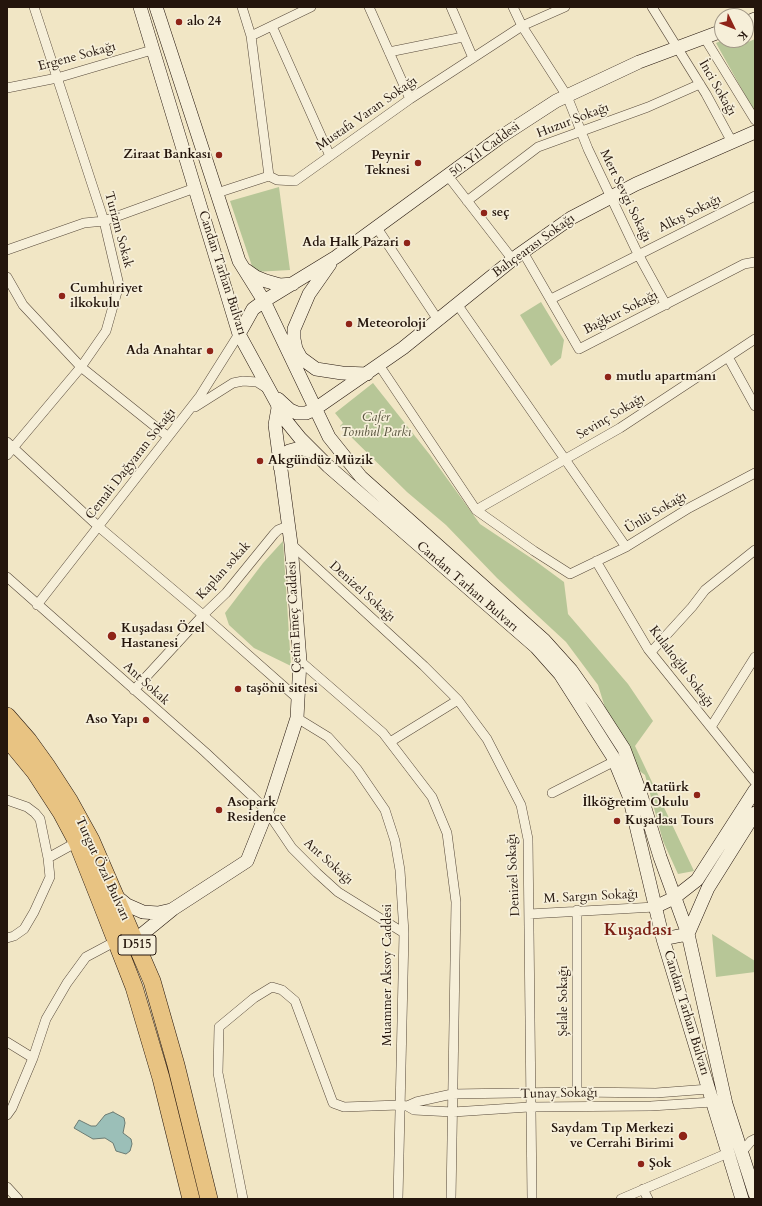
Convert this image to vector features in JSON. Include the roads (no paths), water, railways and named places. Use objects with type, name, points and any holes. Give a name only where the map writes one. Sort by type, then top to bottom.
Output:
[{"type":"highway","points":[[7,712],[28,740]]},
{"type":"highway","name":"Turgut Özal Bulvarı","points":[[7,716],[28,740],[70,802],[91,840],[135,940],[152,981],[170,1042],[209,1199]]},
{"type":"highway","name":"Turgut Özal Bulvarı","points":[[7,738],[35,772],[61,812],[77,842],[134,987],[161,1078],[191,1199]]},
{"type":"main road","name":"Candan Tarhan Bulvarı","points":[[140,7],[239,334],[291,427],[313,452],[536,647],[560,674],[584,709],[615,761],[629,796],[663,940],[742,1199]]},
{"type":"main road","name":"Candan Tarhan Bulvarı","points":[[156,7],[239,262],[264,301],[315,409],[337,449],[361,477],[544,640],[575,676],[624,749],[640,792],[674,898],[688,934],[726,1104],[755,1194]]},
{"type":"main road","name":"50. Yıl Caddesi","points":[[239,334],[251,313],[264,301],[338,256],[499,138],[567,96],[639,62],[714,34]]},
{"type":"main road","name":"Bahçearası Sokağı","points":[[315,409],[335,397],[379,365],[518,256],[571,218],[636,184],[755,132]]},
{"type":"main road","points":[[338,256],[320,276],[309,294],[294,329],[294,339],[301,358],[316,369],[342,373],[366,374]]},
{"type":"main road","points":[[239,262],[256,277],[280,285],[293,284]]},
{"type":"main road","name":"Bahçearası Sokağı","points":[[322,422],[323,412],[335,397]]},
{"type":"main road","points":[[275,399],[290,410],[297,413],[306,413],[315,409]]},
{"type":"main road","name":"Çetin Emeç Caddesi","points":[[135,940],[173,910],[247,861],[267,811],[297,718],[300,661],[291,544],[275,425],[278,408],[275,399]]},
{"type":"main road","points":[[280,467],[284,455],[289,451],[297,448],[313,452]]},
{"type":"main road","points":[[655,907],[674,898],[696,880],[755,790]]},
{"type":"main road","points":[[663,940],[688,934],[708,888],[755,813]]},
{"type":"main road","name":"Çetin Emeç Caddesi","points":[[115,895],[128,905],[143,912],[158,913],[173,910]]},
{"type":"street","name":"Turizm Sokak","points":[[7,456],[10,445],[81,367],[106,331],[119,285],[104,222],[34,7]]},
{"type":"street","points":[[242,7],[251,36],[269,176]]},
{"type":"street","points":[[251,36],[311,7]]},
{"type":"street","points":[[369,7],[410,99]]},
{"type":"street","points":[[451,7],[472,58]]},
{"type":"street","name":"Mert Sevgi Sokağı","points":[[513,7],[522,26],[567,96],[588,149],[638,254],[666,304]]},
{"type":"street","name":"Mustafa Varan Sokağı","points":[[217,193],[269,176],[277,180],[295,180],[410,99],[472,58],[522,26],[565,7]]},
{"type":"street","name":"İnci Sokağı","points":[[652,7],[700,84],[732,142]]},
{"type":"street","points":[[272,26],[330,156]]},
{"type":"street","points":[[389,52],[463,37]]},
{"type":"street","points":[[704,38],[755,120]]},
{"type":"street","name":"Ergene Sokağı","points":[[7,88],[57,78],[152,50]]},
{"type":"street","name":"Huzur Sokağı","points":[[467,201],[538,147],[700,84]]},
{"type":"street","name":"Bağkur Sokağı","points":[[448,176],[467,201],[518,256],[551,300],[579,349],[744,264],[755,262]]},
{"type":"street","points":[[7,250],[84,223],[104,222],[195,188]]},
{"type":"street","name":"Alkış Sokağı","points":[[551,300],[638,254],[755,196]]},
{"type":"street","points":[[377,228],[438,320]]},
{"type":"street","points":[[7,277],[23,305],[81,367],[167,436]]},
{"type":"street","points":[[457,304],[626,546]]},
{"type":"street","name":"Cemali Dağyaran Sokağı","points":[[37,605],[203,391],[239,334]]},
{"type":"street","name":"Sevinç Sokağı","points":[[476,510],[620,428],[755,339]]},
{"type":"street","points":[[728,357],[755,406]]},
{"type":"street","points":[[379,365],[476,510]]},
{"type":"street","points":[[183,417],[214,394],[233,383],[242,381],[258,382],[266,386],[275,399]]},
{"type":"street","points":[[10,445],[98,527],[203,615],[297,698]]},
{"type":"street","name":"Ünlü Sokağı","points":[[476,510],[534,551],[570,574],[626,546],[689,508],[755,473]]},
{"type":"street","name":"Kaplan sokak","points":[[134,690],[203,615],[226,593],[274,534],[278,530],[288,526]]},
{"type":"street","name":"Denizel Sokağı","points":[[291,544],[424,666],[458,700],[487,739],[521,805],[528,839],[529,1107],[532,1199]]},
{"type":"street","points":[[651,652],[706,590],[755,550]]},
{"type":"street","name":"Kulalıoğlu Sokağı","points":[[596,561],[651,652],[755,782]]},
{"type":"street","name":"Ant Sokak","points":[[7,577],[205,752],[267,811]]},
{"type":"street","points":[[711,728],[755,657]]},
{"type":"street","points":[[300,661],[356,707],[390,742],[432,797],[447,833],[456,902],[451,1199]]},
{"type":"street","points":[[390,742],[458,700]]},
{"type":"street","name":"Muammer Aksoy Caddesi","points":[[297,718],[328,737],[357,769],[384,810],[395,841],[400,870],[404,933],[403,1105],[398,1199]]},
{"type":"street","points":[[552,793],[615,761]]},
{"type":"street","points":[[7,800],[27,807],[40,819],[48,858],[50,877],[34,912],[24,929],[14,936],[7,938]]},
{"type":"street","name":"Ant Sokağı","points":[[267,811],[292,848],[338,892],[404,933]]},
{"type":"street","points":[[48,858],[77,842]]},
{"type":"street","name":"M. Sargın Sokağı","points":[[529,914],[577,910],[655,907]]},
{"type":"street","name":"Şelale Sokağı","points":[[577,910],[577,1092]]},
{"type":"street","points":[[7,1115],[12,1108],[33,1058],[46,1019],[80,964],[92,952],[116,941]]},
{"type":"street","points":[[243,1199],[218,1073],[219,1026],[266,990],[272,987],[282,990],[295,1001],[334,1103],[344,1107],[403,1105]]},
{"type":"street","points":[[7,1042],[33,1058]]},
{"type":"street","name":"Tunay Sokağı","points":[[403,1105],[452,1094],[577,1092],[656,1093],[709,1089]]},
{"type":"street","name":"Tunay Sokağı","points":[[403,1105],[414,1110],[453,1112],[529,1107],[651,1106],[713,1102]]},
{"type":"street","points":[[741,1153],[751,1141],[755,1139]]},
{"type":"street","points":[[621,1199],[728,1153]]},
{"type":"street","points":[[7,1187],[18,1199]]},
{"type":"street","points":[[643,1189],[648,1199]]},
{"type":"water","points":[[113,1112],[124,1118],[125,1123],[123,1133],[131,1139],[132,1144],[130,1151],[126,1154],[116,1151],[113,1143],[105,1138],[93,1139],[74,1128],[79,1120],[91,1126],[96,1126],[105,1115]]},
{"type":"place","name":"alo 24","points":[[179,22]]},
{"type":"place","name":"Ziraat Bankası","points":[[219,155]]},
{"type":"place","name":"Peynir Teknesi","points":[[418,163]]},
{"type":"place","name":"seç","points":[[484,213]]},
{"type":"place","name":"Ada Halk Pazari","points":[[407,243]]},
{"type":"place","name":"Cumhuriyet ilkokulu","points":[[62,296]]},
{"type":"place","name":"Meteoroloji","points":[[349,324]]},
{"type":"place","name":"Ada Anahtar","points":[[210,351]]},
{"type":"place","name":"mutlu apartmanı","points":[[608,377]]},
{"type":"place","name":"Akgündüz Müzik","points":[[260,461]]},
{"type":"place","name":"Kuşadası Özel Hastanesi","points":[[112,636]]},
{"type":"place","name":"taşönü sitesi","points":[[238,689]]},
{"type":"place","name":"Aso Yapı","points":[[146,720]]},
{"type":"place","name":"Atatürk İlköğretim Okulu","points":[[697,795]]},
{"type":"place","name":"Asopark Residence","points":[[219,810]]},
{"type":"place","name":"Kuşadası Tours","points":[[617,821]]},
{"type":"place","name":"Saydam Tıp Merkezi ve Cerrahi Birimi","points":[[683,1136]]},
{"type":"place","name":"Şok","points":[[641,1164]]},
{"type":"district","name":"Kuşadası","points":[[638,931]]},
{"type":"park label","name":"Cafer Tombul Parkı","points":[[376,426]]}]
